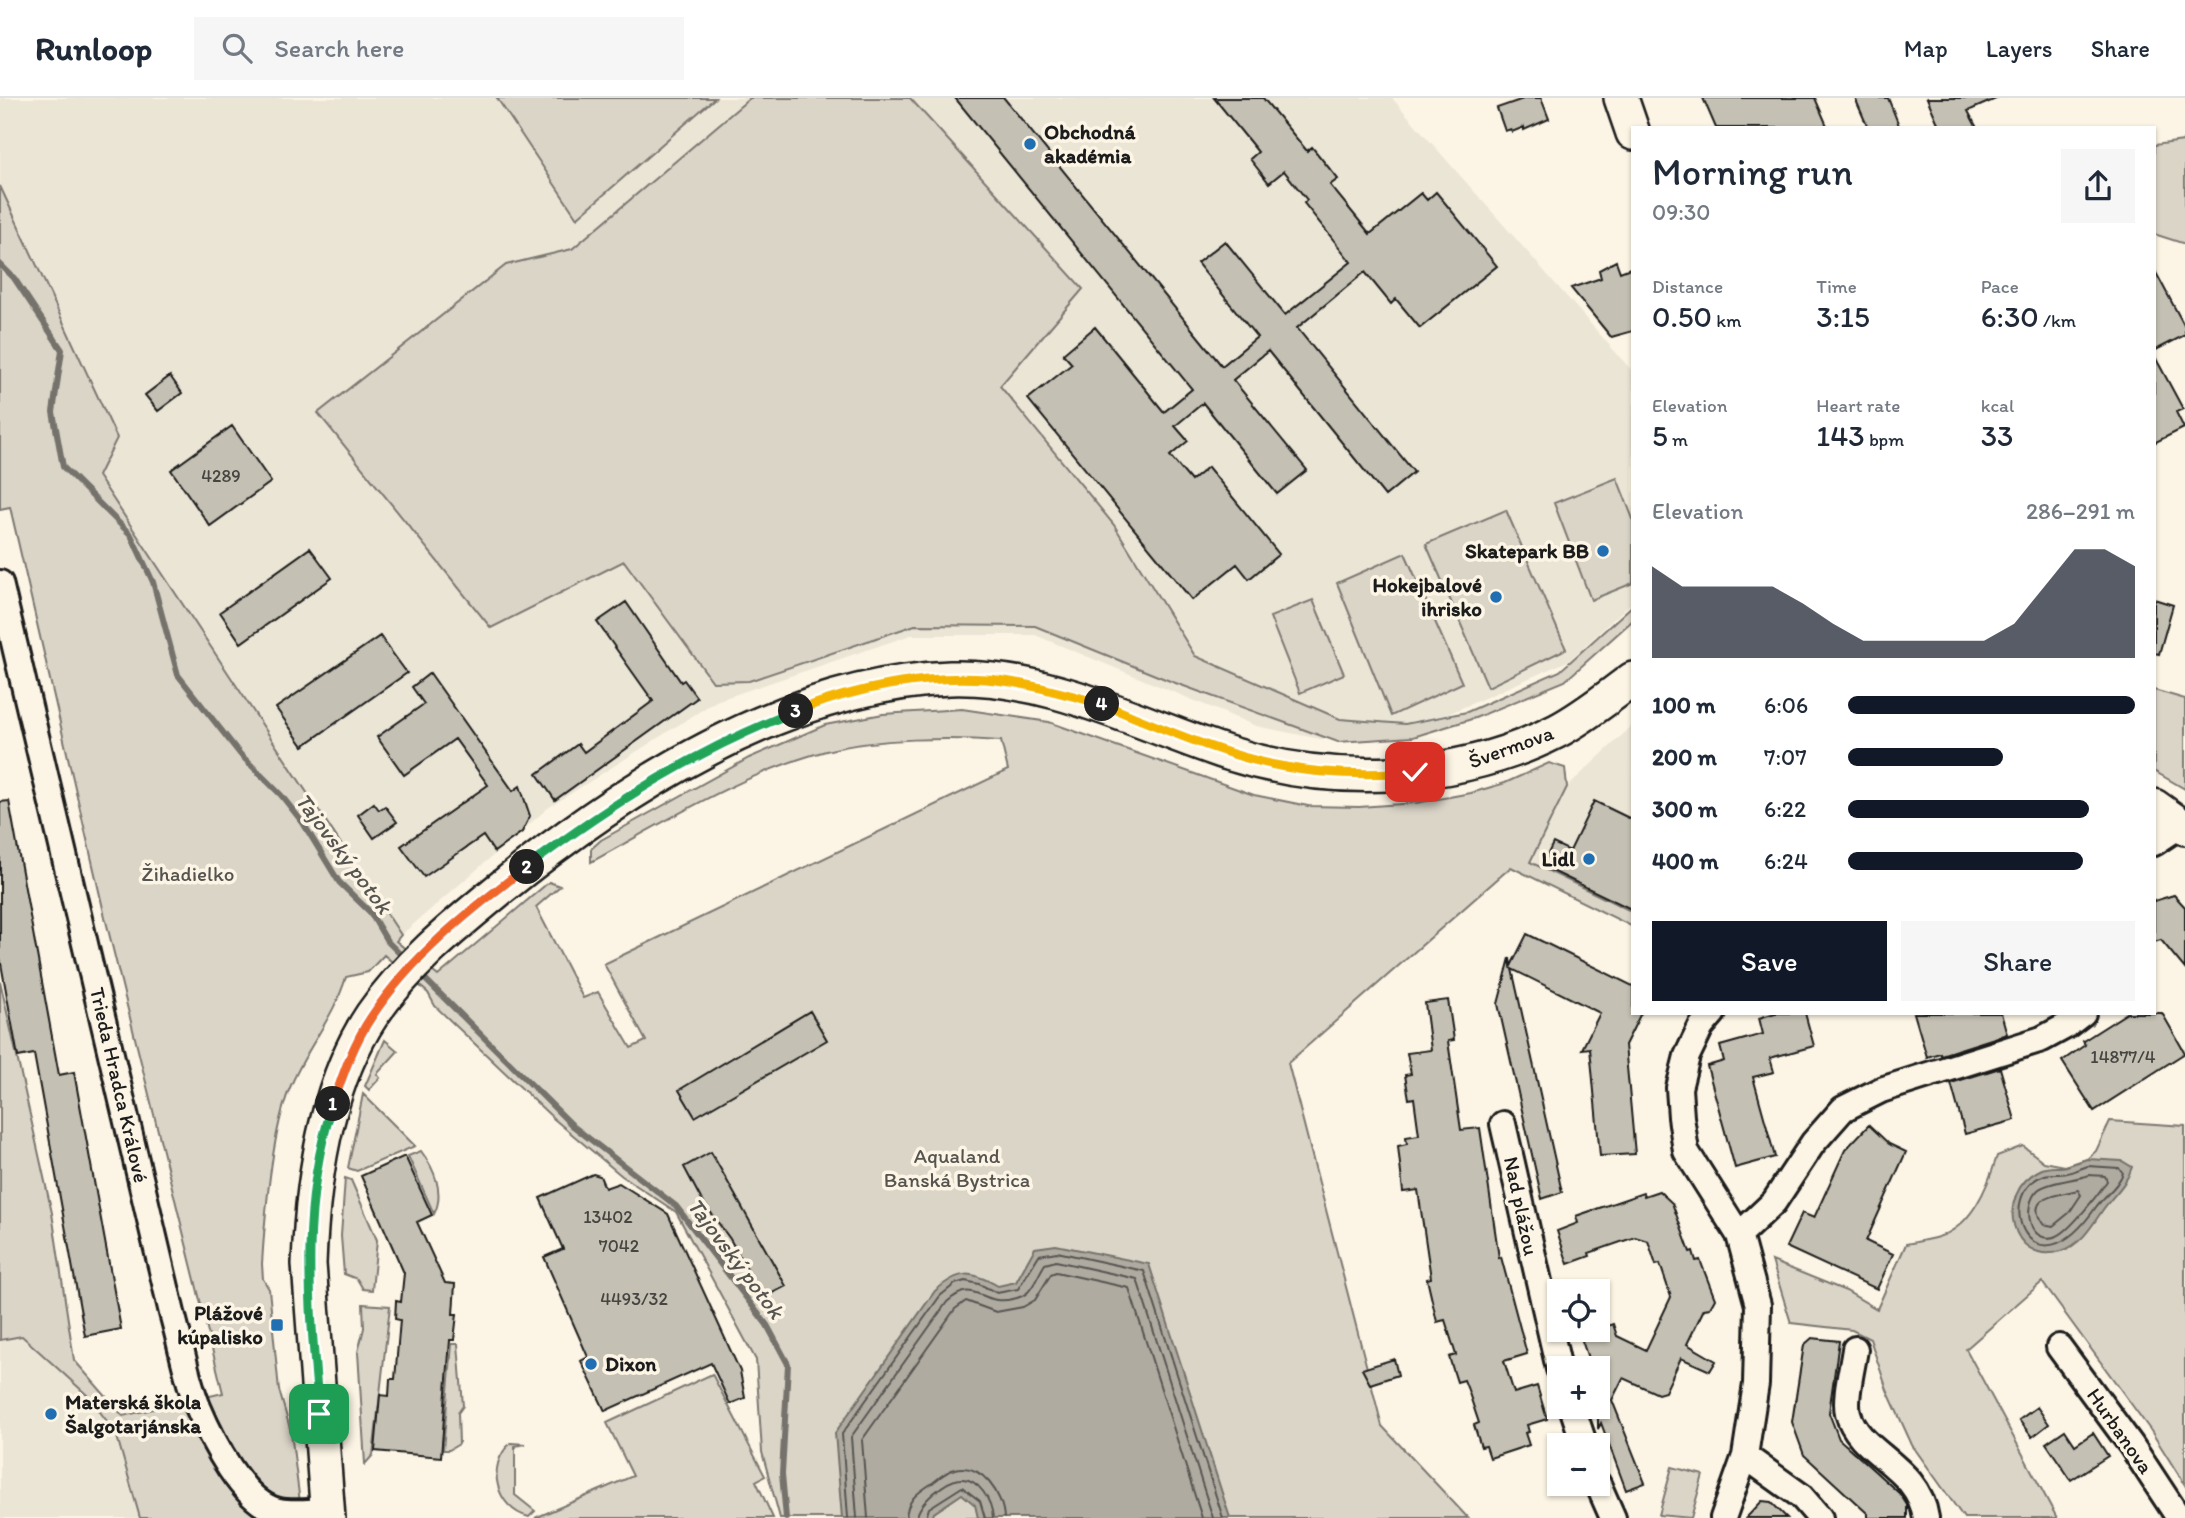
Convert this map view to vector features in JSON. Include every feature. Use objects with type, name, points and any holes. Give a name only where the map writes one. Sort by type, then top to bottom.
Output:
[{"type":"street","points":[[1621,98],[1631,128]]},
{"type":"street","name":"Trieda Hradca Králové","points":[[0,583],[172,1313],[198,1405],[220,1452],[256,1498],[278,1511],[328,1514]]},
{"type":"street","name":"Švermova","points":[[328,1514],[308,1283],[313,1201],[330,1115],[342,1076],[373,1014],[444,935],[521,871],[591,819],[690,759],[756,727],[815,704],[863,691],[950,678],[1012,682],[1100,704],[1232,754],[1282,767],[1367,775],[1463,765],[1506,752],[1562,729],[1631,680]]},
{"type":"street","points":[[2156,809],[2173,832]]},
{"type":"street","points":[[1711,1015],[1701,1027],[1687,1056],[1679,1088],[1686,1151],[1739,1236],[1758,1305],[1756,1384],[1745,1455],[1723,1518]]},
{"type":"street","points":[[1739,1236],[1774,1202],[1814,1143],[1843,1109],[1881,1090],[2042,1039],[2080,1015]]},
{"type":"street","name":"Nad plážou","points":[[1503,1124],[1556,1356]]},
{"type":"street","name":"Hurbanova","points":[[2059,1347],[2131,1445],[2179,1518]]},
{"type":"street","points":[[1855,1349],[1847,1411],[1857,1431],[1911,1481],[1924,1502],[1926,1518]]},
{"type":"street","points":[[1745,1455],[1801,1496],[1820,1518]]},
{"type":"street","points":[[1603,1496],[1613,1518]]},
{"type":"shaded area","points":[[0,98],[497,98],[577,217],[714,98],[1392,98],[1631,370],[1631,603],[1570,660],[1405,733],[1320,739],[1256,726],[1035,635],[911,635],[716,701],[548,808],[401,935],[97,476],[117,438],[0,186]]},
{"type":"shaded area","points":[[1631,727],[1631,911],[1530,862],[1567,787]]},
{"type":"shaded area","name":"Materská škola Šalgotarjánska","points":[[22,1336],[87,1395],[116,1433],[140,1518],[0,1518],[0,1340]]},
{"type":"green space","points":[[497,98],[715,98],[577,218]]},
{"type":"green space","points":[[750,98],[910,98],[1083,289],[1000,386],[1114,525],[1195,656],[1340,719],[1405,724],[1467,712],[1560,671],[1631,607],[1631,622],[1565,681],[1475,718],[1413,737],[1338,742],[1170,681],[1035,626],[915,625],[749,681],[713,682],[624,561],[491,628],[318,413],[506,265],[572,249]]},
{"type":"green space","points":[[2185,136],[2185,244],[2156,235],[2156,145],[2183,141]]},
{"type":"green space","points":[[0,186],[117,438],[98,476],[401,935],[396,941],[438,976],[549,882],[560,886],[536,907],[583,998],[598,992],[631,1048],[646,1041],[604,964],[1008,770],[1001,741],[914,740],[867,743],[826,751],[795,760],[735,785],[591,862],[591,849],[601,840],[749,758],[825,725],[883,714],[962,709],[1049,722],[1254,795],[1308,806],[1359,807],[1416,803],[1471,793],[1505,783],[1549,763],[1565,768],[1567,787],[1530,862],[1631,911],[1631,926],[1511,867],[1288,1063],[1382,1426],[1468,1518],[780,1518],[762,1452],[756,1360],[676,1212],[622,1176],[554,1119],[435,1006],[428,993],[384,955],[368,972],[346,977],[285,1101],[271,1171],[263,1244],[263,1279],[269,1289],[279,1390],[291,1432],[302,1518],[140,1518],[116,1433],[87,1395],[22,1336],[0,1340],[0,981],[52,1213],[74,1360],[123,1416],[223,1393],[105,917],[10,507],[0,509]]},
{"type":"green space","name":"Skatepark BB","points":[[1617,478],[1631,514],[1631,584],[1591,600],[1554,503]]},
{"type":"green space","name":"Hokejbalové ihrisko","points":[[1506,510],[1566,649],[1488,687],[1426,544]]},
{"type":"green space","points":[[1405,553],[1462,683],[1391,716],[1337,583]]},
{"type":"green space","points":[[1313,600],[1344,674],[1300,693],[1270,617]]},
{"type":"green space","points":[[2156,691],[2185,699],[2185,789],[2156,772]]},
{"type":"green space","points":[[385,1040],[398,1051],[377,1074],[380,1078],[369,1090],[365,1086]]},
{"type":"green space","points":[[363,1094],[415,1146],[357,1171],[348,1168]]},
{"type":"green space","points":[[2110,1121],[2185,1126],[2185,1485],[2151,1431],[2042,1282],[1966,1349],[2057,1518],[1964,1518],[1912,1445],[1887,1390],[1870,1339],[1852,1330],[1791,1323],[1772,1261],[1846,1291],[1877,1309],[1906,1244],[1938,1237],[1960,1224],[1977,1204],[1997,1156],[2023,1146],[2044,1162],[2065,1166],[2087,1159],[2096,1151]]},
{"type":"green space","points":[[421,1151],[430,1165],[438,1189],[434,1214],[408,1156]]},
{"type":"green space","points":[[345,1178],[351,1180],[377,1240],[372,1290],[363,1289],[357,1279],[344,1274],[341,1236]]},
{"type":"green space","points":[[363,1304],[390,1306],[373,1455],[365,1464],[358,1352],[364,1328]]},
{"type":"green space","points":[[452,1344],[458,1344],[463,1406],[458,1413],[459,1444],[449,1450],[443,1450]]},
{"type":"green space","points":[[712,1374],[765,1476],[756,1481],[773,1518],[535,1518],[633,1476],[607,1423]]},
{"type":"green space","points":[[511,1443],[526,1444],[515,1446],[515,1495],[535,1511],[529,1517],[509,1505],[498,1485],[498,1463]]},
{"type":"green space","points":[[1672,1467],[1703,1475],[1691,1518],[1659,1515]]},
{"type":"water","points":[[2087,1159],[2122,1161],[2132,1167],[2123,1185],[2090,1229],[2074,1245],[2061,1251],[2044,1253],[2030,1248],[2020,1239],[2014,1226],[2016,1195],[2025,1181],[2040,1170],[2067,1166]]},
{"type":"water","points":[[1056,1245],[1149,1264],[1230,1518],[978,1518],[975,1505],[962,1494],[934,1513],[932,1518],[842,1518],[835,1433],[935,1291],[952,1279],[966,1275],[980,1277],[998,1286],[1016,1282],[1035,1248]]},
{"type":"building","points":[[955,98],[1004,98],[1222,366],[1257,337],[1197,263],[1225,241],[1285,315],[1351,262],[1304,203],[1307,200],[1284,171],[1269,183],[1250,159],[1258,152],[1214,98],[1263,98],[1307,151],[1312,147],[1338,179],[1330,185],[1370,234],[1421,193],[1427,200],[1436,192],[1497,266],[1420,328],[1396,299],[1391,304],[1365,272],[1297,328],[1414,472],[1385,496],[1268,351],[1233,380],[1307,470],[1277,494],[1203,403],[1175,426],[1188,441],[1170,456],[1191,481],[1208,467],[1279,554],[1249,579],[1237,564],[1192,600],[1028,399],[1072,364],[1063,354],[1095,327],[1164,412],[1192,389]]},
{"type":"building","points":[[1526,98],[1541,98],[1549,119],[1524,130],[1524,127],[1512,132],[1511,129],[1505,131],[1497,108]]},
{"type":"building","points":[[1703,98],[1815,98],[1827,126],[1715,126]]},
{"type":"building","points":[[1855,98],[1888,98],[1899,126],[1867,126]]},
{"type":"building","points":[[1927,98],[1998,98],[1968,111],[1976,126],[1939,126]]},
{"type":"building","points":[[1616,261],[1620,272],[1631,268],[1631,332],[1611,337],[1571,288],[1601,278],[1599,270]]},
{"type":"building","points":[[2156,273],[2185,327],[2185,335],[2156,350]]},
{"type":"building","points":[[2156,359],[2183,409],[2176,412],[2184,428],[2156,442]]},
{"type":"building","points":[[170,376],[182,393],[158,411],[145,395]]},
{"type":"building","points":[[232,426],[271,482],[210,526],[171,470]]},
{"type":"building","points":[[310,548],[332,578],[241,643],[220,612]]},
{"type":"building","points":[[2156,600],[2173,605],[2159,654],[2156,653]]},
{"type":"building","points":[[626,602],[681,682],[684,680],[697,698],[555,800],[537,774],[578,744],[584,752],[653,701],[597,622]]},
{"type":"building","points":[[380,636],[407,673],[303,746],[276,708]]},
{"type":"building","points":[[430,673],[513,791],[520,786],[530,816],[522,832],[494,852],[483,836],[424,877],[401,846],[488,785],[455,739],[404,775],[377,737],[424,704],[412,687]]},
{"type":"building","points":[[9,801],[59,1075],[74,1072],[121,1329],[85,1336],[34,1054],[18,1057],[0,958],[0,802]]},
{"type":"building","name":"Lidl","points":[[1594,801],[1631,819],[1631,909],[1542,866],[1553,843],[1570,851]]},
{"type":"building","points":[[374,803],[379,810],[385,806],[397,822],[374,838],[358,815]]},
{"type":"building","points":[[2174,895],[2185,907],[2185,969],[2161,940],[2156,941],[2156,900]]},
{"type":"building","points":[[1527,934],[1631,985],[1631,1015],[1640,1015],[1625,1045],[1635,1154],[1600,1156],[1590,1048],[1582,1049],[1600,1013],[1512,969],[1562,1192],[1542,1199],[1498,1004],[1510,958],[1511,966]]},
{"type":"building","points":[[1448,1000],[1454,1040],[1448,1041],[1461,1130],[1480,1128],[1499,1258],[1501,1257],[1527,1354],[1504,1361],[1514,1393],[1537,1386],[1547,1419],[1527,1425],[1529,1432],[1525,1433],[1529,1445],[1490,1458],[1486,1446],[1481,1447],[1474,1425],[1479,1423],[1464,1380],[1457,1382],[1449,1357],[1456,1355],[1445,1320],[1437,1322],[1427,1279],[1431,1278],[1418,1190],[1403,1192],[1398,1146],[1407,1144],[1406,1137],[1419,1135],[1414,1098],[1409,1099],[1405,1075],[1411,1074],[1407,1053],[1431,1050],[1425,1003]]},
{"type":"building","points":[[810,1011],[827,1040],[695,1117],[679,1090]]},
{"type":"building","points":[[2162,1013],[2185,1053],[2094,1111],[2062,1061],[2085,1045],[2083,1041],[2124,1015]]},
{"type":"building","points":[[1769,1015],[1806,1015],[1814,1046],[1770,1058],[1774,1072],[1753,1077],[1775,1157],[1735,1168],[1707,1066],[1724,1061],[1720,1046],[1763,1034],[1759,1018]]},
{"type":"building","points":[[1915,1015],[2002,1015],[2007,1034],[1927,1057]]},
{"type":"building","points":[[2000,1068],[2015,1120],[1965,1134],[1951,1083]]},
{"type":"building","points":[[1869,1125],[1889,1144],[1906,1152],[1866,1241],[1893,1254],[1877,1289],[1786,1247],[1802,1213],[1814,1218],[1845,1150]]},
{"type":"building","points":[[711,1152],[786,1286],[763,1298],[730,1239],[701,1199],[684,1167]]},
{"type":"building","points":[[405,1156],[432,1215],[417,1222],[445,1283],[455,1284],[453,1314],[457,1314],[454,1340],[450,1340],[441,1457],[375,1451],[380,1395],[389,1396],[390,1379],[395,1379],[400,1320],[395,1319],[396,1301],[401,1302],[404,1273],[361,1176]]},
{"type":"building","points":[[593,1174],[600,1176],[605,1188],[619,1183],[668,1214],[740,1371],[745,1398],[730,1404],[711,1363],[605,1411],[581,1361],[588,1357],[544,1257],[563,1249],[540,1198]]},
{"type":"building","points":[[1659,1191],[1672,1203],[1690,1252],[1693,1251],[1696,1261],[1700,1260],[1715,1299],[1710,1308],[1704,1309],[1687,1344],[1716,1361],[1710,1371],[1681,1358],[1665,1392],[1658,1394],[1623,1378],[1612,1400],[1645,1483],[1626,1490],[1610,1447],[1610,1433],[1605,1433],[1601,1423],[1598,1429],[1598,1419],[1610,1419],[1610,1356],[1587,1356],[1582,1342],[1610,1342],[1610,1325],[1613,1324],[1617,1336],[1646,1350],[1671,1297],[1660,1264],[1656,1265],[1648,1241],[1635,1237],[1589,1253],[1590,1256],[1568,1264],[1557,1231],[1578,1223],[1576,1216],[1643,1193],[1644,1196]]},
{"type":"building","points":[[1812,1338],[1839,1341],[1829,1413],[1839,1439],[1900,1494],[1907,1505],[1907,1518],[1868,1518],[1868,1514],[1804,1455],[1792,1422],[1804,1345]]},
{"type":"building","points":[[1394,1359],[1398,1375],[1370,1384],[1362,1369]]},
{"type":"building","points":[[2037,1407],[2049,1424],[2032,1437],[2019,1420]]},
{"type":"building","points":[[2065,1430],[2075,1445],[2093,1433],[2108,1456],[2071,1480],[2046,1443]]},
{"type":"building","points":[[1762,1501],[1771,1502],[1787,1518],[1746,1518]]},
{"type":"waterway","name":"Tajovský potok","points":[[0,264],[14,278],[62,350],[53,412],[63,467],[131,535],[153,582],[178,675],[240,754],[281,795],[303,823],[339,882],[370,912],[387,941],[405,959]]},
{"type":"waterway","name":"Tajovský potok","points":[[420,974],[573,1126],[676,1206],[767,1325],[788,1364],[782,1474],[786,1518]]},
{"type":"place","name":"Obchodná akadémia","points":[[1030,144]]},
{"type":"place","name":"Skatepark BB","points":[[1603,551]]},
{"type":"place","name":"Hokejbalové ihrisko","points":[[1496,597]]},
{"type":"place","name":"Lidl","points":[[1589,859]]},
{"type":"place","name":"Plážové kúpalisko","points":[[277,1325]]},
{"type":"place","name":"Dixon","points":[[591,1364]]},
{"type":"place","name":"Materská škola Šalgotarjánska","points":[[51,1414]]},
{"type":"route","points":[[319,1414],[308,1283],[313,1201],[330,1115],[342,1076],[358,1040],[373,1014],[444,935],[559,842],[648,783],[756,727],[815,704],[863,691],[950,678],[1012,682],[1100,704],[1232,754],[1282,767],[1367,775],[1415,772]]},
{"type":"park label","name":"Žihadielko","points":[[188,874]]},
{"type":"park label","name":"Aqualand Banská Bystrica","points":[[957,1168]]}]
